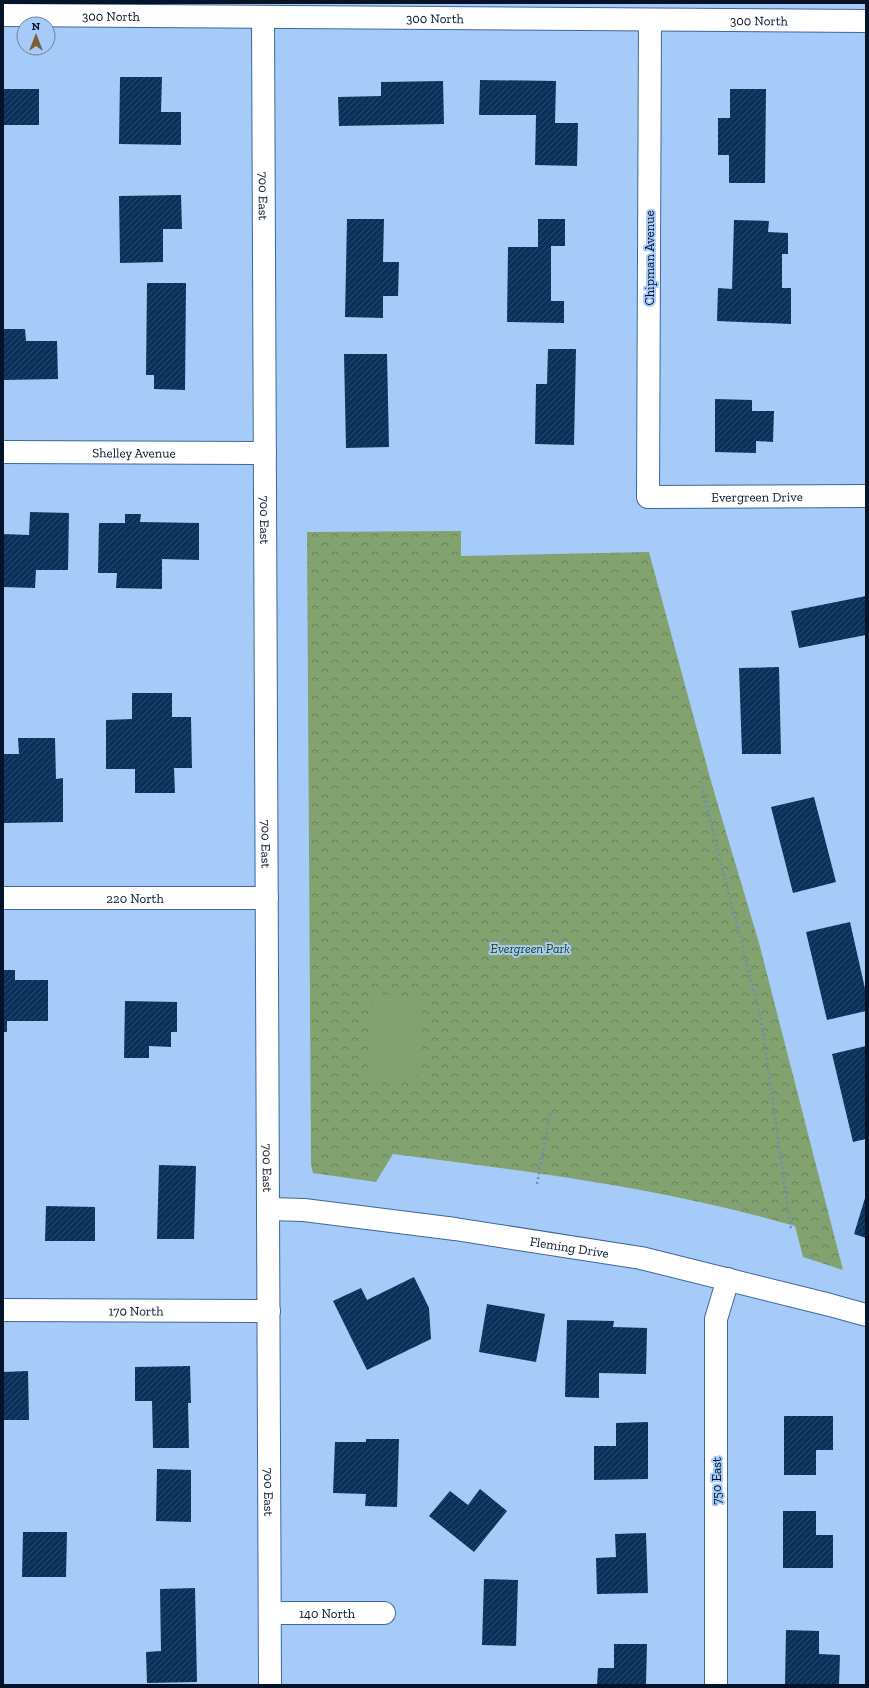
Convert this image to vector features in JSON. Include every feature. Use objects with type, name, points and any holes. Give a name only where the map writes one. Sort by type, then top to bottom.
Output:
[{"type":"street","name":"300 North","points":[[3,15],[264,10],[650,20],[866,21]]},
{"type":"street","name":"700 East","points":[[264,10],[270,1685]]},
{"type":"street","name":"Chipman Avenue","points":[[648,497],[650,20]]},
{"type":"street","name":"Shelley Avenue","points":[[3,452],[265,453]]},
{"type":"street","name":"Evergreen Drive","points":[[648,497],[866,496]]},
{"type":"street","name":"220 North","points":[[3,898],[267,898]]},
{"type":"street","name":"Fleming Drive","points":[[268,1209],[304,1210],[462,1230],[641,1258],[866,1315]]},
{"type":"street","name":"750 East","points":[[716,1685],[716,1319],[728,1279]]},
{"type":"street","name":"170 North","points":[[3,1310],[268,1311]]},
{"type":"street","name":"140 North","points":[[270,1613],[384,1613]]},
{"type":"path","points":[[700,781],[761,1019],[791,1230]]},
{"type":"path","points":[[537,1184],[551,1110]]},
{"type":"green space","name":"Evergreen Park","points":[[461,531],[461,556],[649,552],[712,785],[759,943],[843,1270],[803,1257],[795,1226],[696,1201],[646,1191],[545,1174],[393,1154],[376,1182],[313,1173],[311,1165],[307,532]]},
{"type":"green space","points":[[373,994],[423,997],[417,1082],[367,1078]]},
{"type":"building","points":[[120,77],[162,77],[161,112],[181,112],[181,145],[119,144]]},
{"type":"building","points":[[480,80],[556,81],[555,123],[578,123],[577,166],[535,165],[536,115],[479,115]]},
{"type":"building","points":[[443,81],[444,124],[339,126],[338,97],[381,96],[381,82]]},
{"type":"building","points":[[3,89],[39,89],[39,125],[3,125]]},
{"type":"building","points":[[730,89],[766,89],[765,183],[729,183],[729,155],[718,155],[718,118],[730,118]]},
{"type":"building","points":[[181,195],[182,229],[163,229],[163,262],[120,263],[119,196]]},
{"type":"building","points":[[347,219],[384,219],[383,262],[399,262],[398,296],[383,296],[383,318],[345,317]]},
{"type":"building","points":[[538,219],[565,219],[565,246],[551,246],[551,301],[564,301],[564,323],[507,322],[508,247],[538,247]]},
{"type":"building","points":[[734,220],[769,221],[768,232],[788,233],[788,254],[782,254],[782,288],[791,288],[791,324],[717,321],[718,288],[732,289]]},
{"type":"building","points":[[147,283],[186,283],[185,390],[154,389],[154,375],[146,375]]},
{"type":"building","points":[[3,329],[25,329],[26,341],[57,341],[58,379],[3,380]]},
{"type":"building","points":[[548,349],[576,349],[574,445],[535,444],[536,384],[547,384]]},
{"type":"building","points":[[344,354],[387,354],[389,447],[346,448]]},
{"type":"building","points":[[715,399],[752,400],[752,411],[774,411],[773,442],[756,441],[756,453],[715,452]]},
{"type":"building","points":[[30,512],[69,513],[68,570],[36,570],[35,588],[3,587],[3,534],[29,535]]},
{"type":"building","points":[[125,514],[141,514],[140,522],[199,523],[199,560],[162,559],[162,589],[116,588],[117,573],[98,573],[99,523],[125,523]]},
{"type":"building","points":[[866,596],[866,635],[799,648],[791,611]]},
{"type":"building","points":[[779,667],[781,754],[742,754],[739,668]]},
{"type":"building","points":[[132,693],[172,693],[172,717],[191,717],[192,768],[174,768],[175,793],[135,793],[135,769],[106,769],[106,720],[132,719]]},
{"type":"building","points":[[18,738],[55,738],[56,779],[63,778],[63,822],[3,823],[3,754],[19,754]]},
{"type":"building","points":[[814,797],[836,882],[793,893],[771,807]]},
{"type":"building","points":[[850,922],[866,993],[866,1011],[827,1020],[806,932]]},
{"type":"building","points":[[3,970],[15,970],[15,980],[48,980],[48,1021],[7,1021],[7,1032],[3,1032]]},
{"type":"building","points":[[125,1001],[177,1002],[177,1032],[171,1032],[171,1047],[149,1046],[149,1058],[124,1058]]},
{"type":"building","points":[[866,1046],[866,1139],[853,1142],[832,1054]]},
{"type":"building","points":[[159,1165],[196,1166],[194,1239],[157,1239]]},
{"type":"building","points":[[865,1198],[866,1199],[866,1238],[854,1234]]},
{"type":"building","points":[[46,1206],[95,1207],[95,1241],[45,1241]]},
{"type":"building","points":[[414,1277],[429,1308],[431,1339],[367,1370],[333,1301],[361,1288],[367,1300]]},
{"type":"building","points":[[487,1304],[545,1314],[536,1362],[479,1352]]},
{"type":"building","points":[[567,1320],[614,1321],[613,1327],[647,1328],[646,1374],[599,1373],[599,1398],[565,1397]]},
{"type":"building","points":[[190,1366],[191,1403],[188,1403],[189,1448],[153,1448],[152,1401],[135,1401],[135,1367]]},
{"type":"building","points":[[28,1371],[29,1420],[3,1420],[3,1372]]},
{"type":"building","points":[[784,1416],[833,1416],[833,1450],[816,1450],[816,1475],[784,1475]]},
{"type":"building","points":[[648,1422],[648,1479],[594,1480],[594,1446],[616,1446],[616,1423]]},
{"type":"building","points":[[366,1439],[399,1439],[397,1507],[365,1506],[366,1494],[333,1493],[335,1442],[366,1442]]},
{"type":"building","points":[[157,1469],[191,1470],[191,1522],[156,1521]]},
{"type":"building","points":[[480,1489],[507,1511],[474,1552],[429,1516],[450,1491],[468,1505]]},
{"type":"building","points":[[783,1511],[816,1511],[816,1535],[833,1535],[833,1568],[783,1568]]},
{"type":"building","points":[[23,1532],[67,1532],[66,1577],[22,1577]]},
{"type":"building","points":[[646,1533],[648,1593],[597,1594],[596,1558],[616,1557],[615,1534]]},
{"type":"building","points":[[484,1579],[518,1580],[516,1646],[482,1645]]},
{"type":"building","points":[[195,1588],[197,1682],[147,1683],[146,1652],[161,1651],[160,1589]]},
{"type":"building","points":[[786,1630],[819,1631],[819,1654],[840,1655],[839,1685],[785,1685]]},
{"type":"building","points":[[614,1644],[647,1644],[646,1685],[597,1685],[598,1668],[614,1668]]}]
